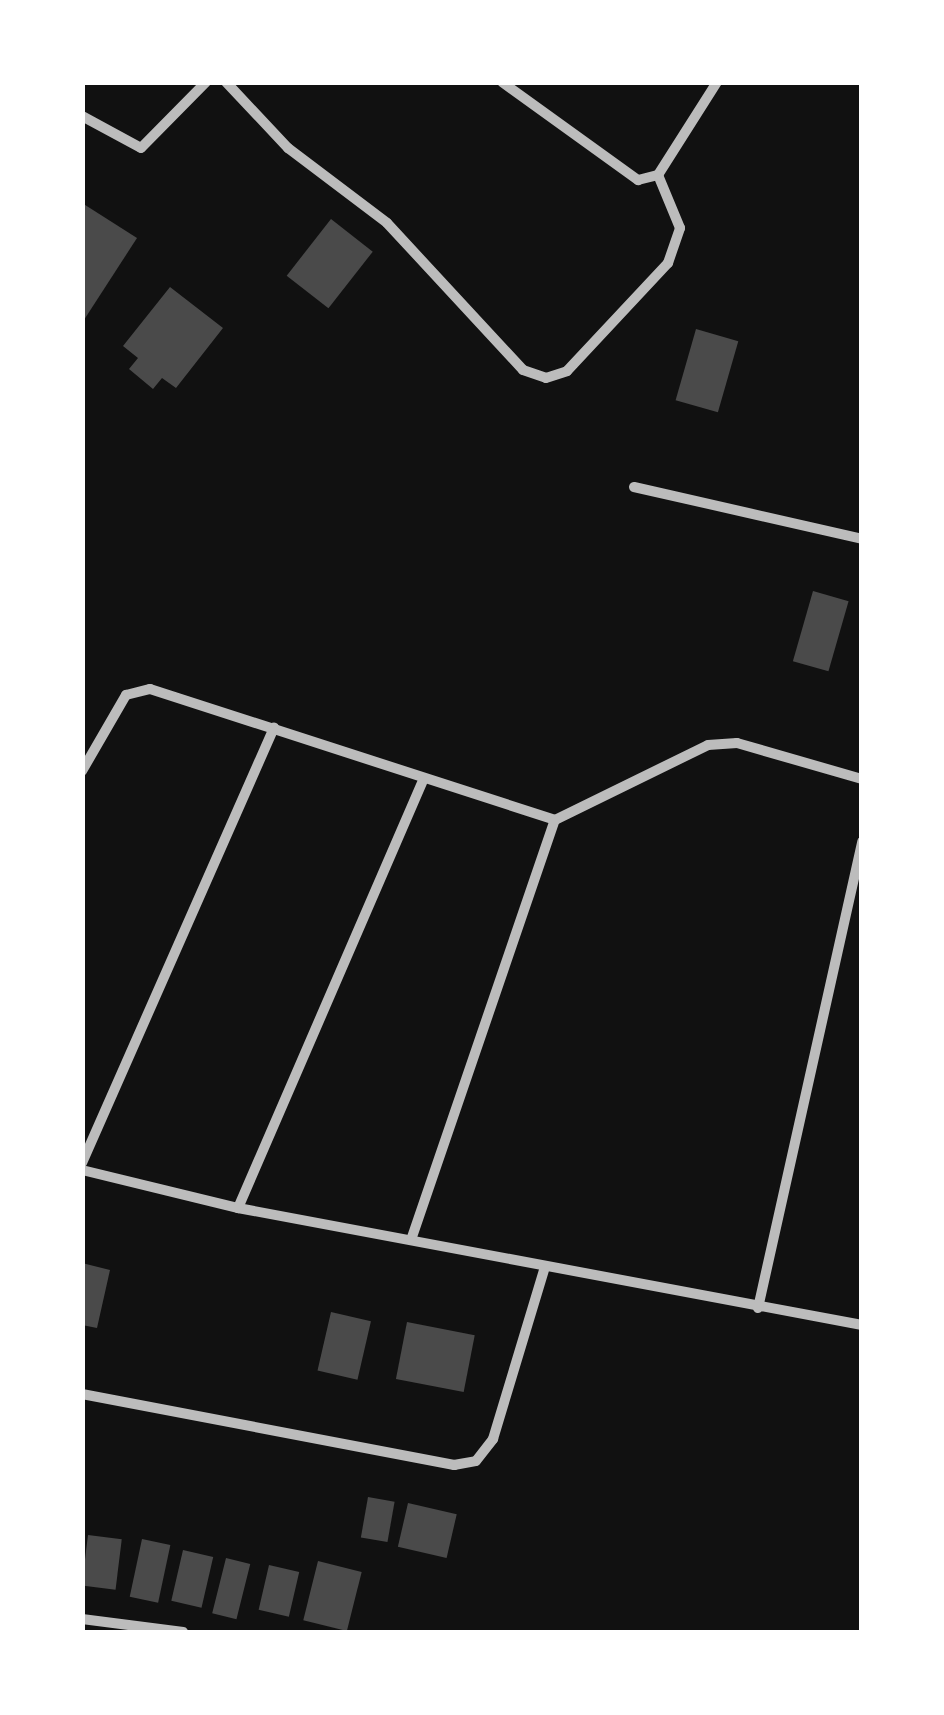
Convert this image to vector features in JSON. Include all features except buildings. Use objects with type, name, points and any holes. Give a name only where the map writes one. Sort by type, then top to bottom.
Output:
[{"type":"street","points":[[82,116],[141,148],[206,82]]},
{"type":"street","points":[[226,82],[288,148],[386,223],[522,370],[546,378],[567,371],[668,263],[680,228],[658,175]]},
{"type":"street","points":[[502,82],[638,180],[658,175],[716,82]]},
{"type":"street","points":[[634,487],[862,539]]},
{"type":"street","points":[[82,771],[114,712],[136,690],[274,727],[422,780],[555,820],[708,745],[737,743],[862,779]]},
{"type":"street","points":[[274,727],[82,1167],[238,1208],[862,1325]]},
{"type":"street","points":[[238,1208],[422,780]]},
{"type":"street","points":[[411,1240],[555,820]]},
{"type":"street","points":[[758,1308],[862,841]]},
{"type":"street","points":[[82,1394],[454,1465],[476,1462],[493,1439],[545,1267]]},
{"type":"street","points":[[82,1618],[182,1632]]}]
